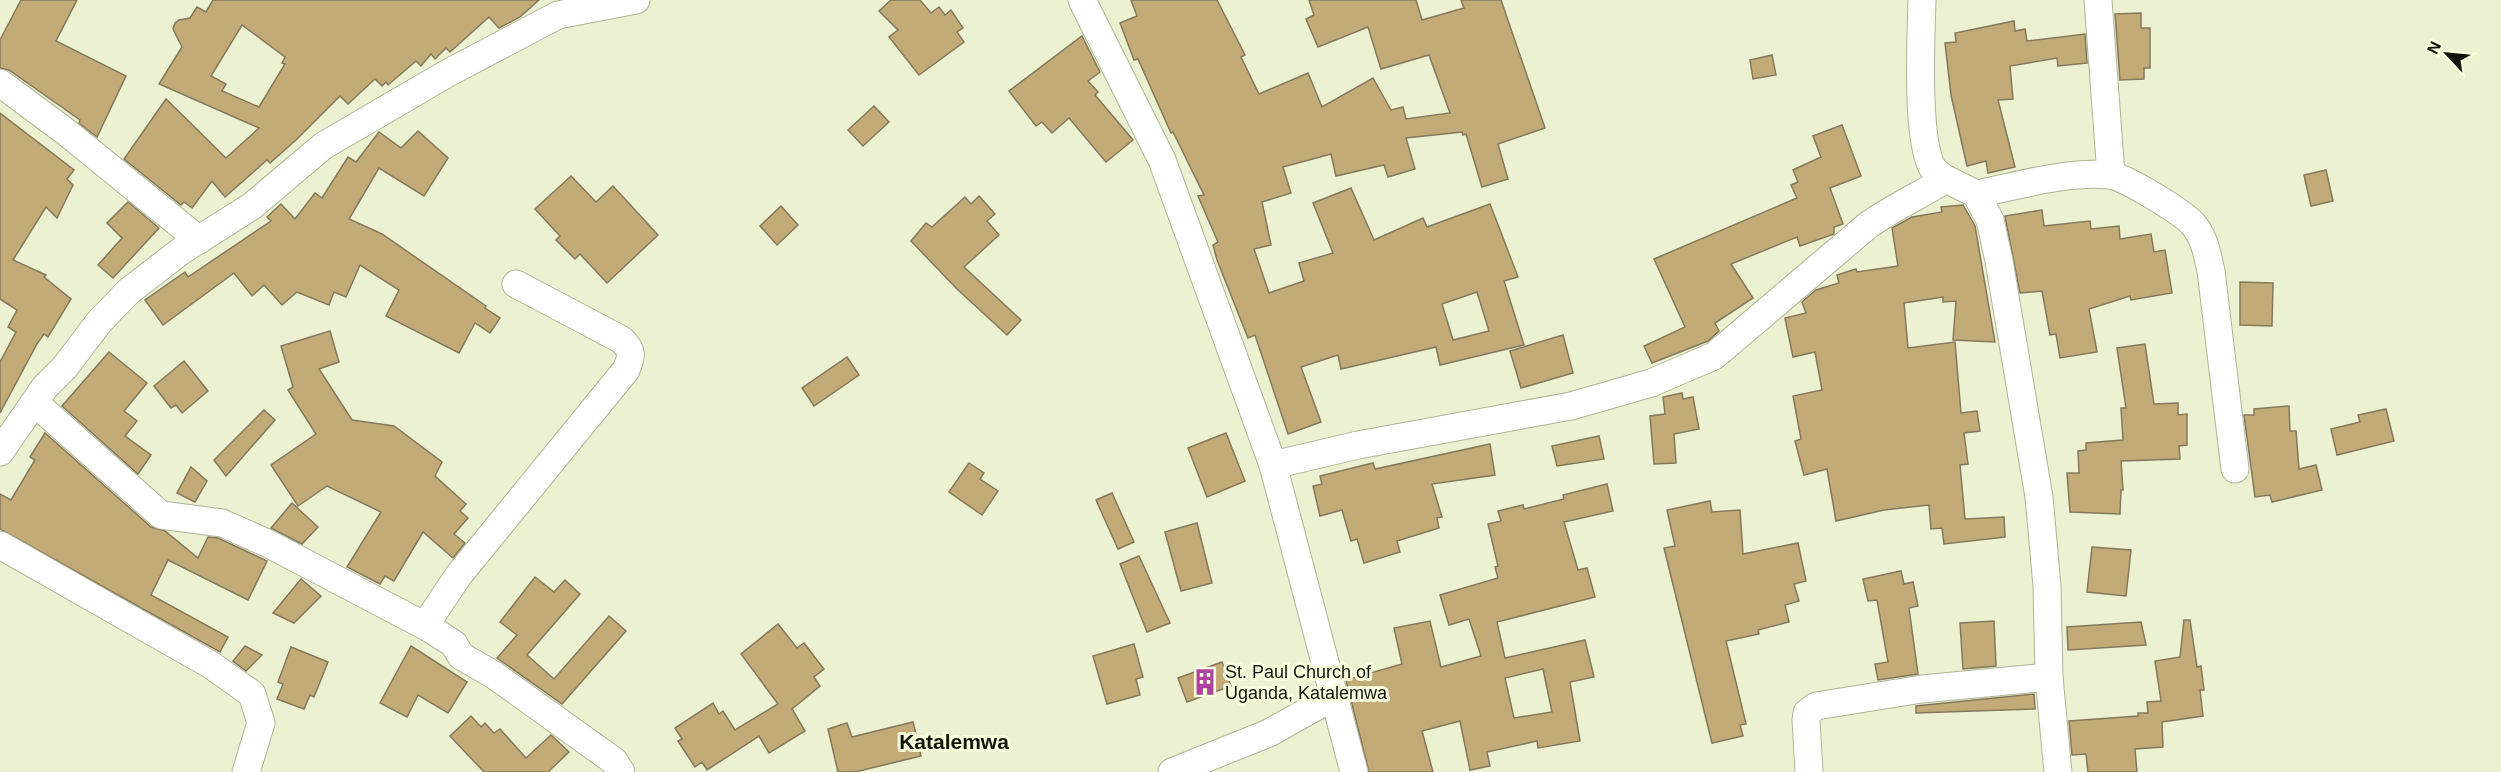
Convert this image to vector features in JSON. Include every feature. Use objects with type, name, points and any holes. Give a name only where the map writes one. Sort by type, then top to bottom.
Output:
[{"type":"street","points":[[0,452],[45,387],[65,367],[99,322],[129,291],[155,269],[252,206],[323,146],[448,73],[550,7],[636,0]]},
{"type":"street","points":[[1082,0],[1162,160],[1273,465],[1354,772]]},
{"type":"street","points":[[1922,0],[1923,112],[1926,141],[1933,168],[1946,179],[1976,194],[1990,220],[1999,261],[2039,497],[2047,586],[2049,677],[2058,772]]},
{"type":"street","points":[[2098,0],[2111,175]]},
{"type":"street","points":[[0,83],[66,132],[199,240]]},
{"type":"street","points":[[1976,194],[2062,178],[2111,175],[2173,209],[2193,224],[2205,244],[2211,271],[2235,469]]},
{"type":"street","points":[[1273,465],[1358,446],[1571,405],[1651,383],[1714,356],[1867,226],[1892,208],[1915,199],[1946,179]]},
{"type":"street","points":[[429,628],[432,615],[458,576],[626,370],[632,357],[630,348],[622,340],[516,284]]},
{"type":"street","points":[[35,403],[161,515],[222,523],[267,543],[429,628],[454,644],[461,656],[494,675],[614,761],[621,772]]},
{"type":"street","points":[[0,545],[211,665],[252,694],[261,723],[246,772]]},
{"type":"street","points":[[1809,772],[1806,720],[1807,713],[1816,706],[1922,689],[2049,677]]},
{"type":"street","points":[[1172,772],[1269,733],[1333,697]]},
{"type":"building","points":[[21,0],[77,0],[56,41],[126,76],[97,137],[79,123],[80,120],[9,70],[0,68],[0,40]]},
{"type":"building","points":[[213,0],[539,0],[520,17],[499,28],[489,17],[450,52],[446,48],[435,59],[431,54],[421,66],[416,61],[388,85],[386,82],[382,86],[375,79],[348,104],[340,96],[270,163],[267,160],[225,197],[212,181],[192,208],[184,202],[181,205],[124,159],[166,99],[226,158],[259,128],[159,84],[182,47],[173,29],[175,23],[190,18],[197,7],[206,12]],"holes":[[[242,25],[285,57],[282,63],[285,64],[259,107],[222,91],[226,84],[211,76]]]},
{"type":"building","points":[[891,0],[920,0],[931,13],[939,7],[945,15],[951,10],[963,28],[957,32],[964,42],[919,75],[889,37],[898,30],[879,11]]},
{"type":"building","points":[[1131,0],[1217,0],[1245,55],[1241,57],[1259,94],[1308,73],[1322,107],[1373,78],[1391,110],[1403,107],[1406,119],[1450,113],[1429,55],[1381,69],[1368,27],[1318,47],[1306,19],[1314,15],[1309,0],[1416,0],[1422,20],[1464,8],[1461,0],[1501,0],[1545,128],[1498,144],[1508,179],[1482,187],[1466,134],[1463,135],[1462,132],[1406,138],[1415,169],[1388,177],[1384,165],[1336,176],[1331,154],[1283,167],[1291,193],[1262,202],[1271,245],[1254,249],[1269,293],[1304,281],[1299,263],[1333,253],[1313,203],[1351,188],[1374,240],[1423,218],[1427,227],[1490,204],[1518,277],[1504,281],[1524,345],[1440,365],[1436,347],[1341,369],[1338,355],[1301,367],[1321,422],[1288,434],[1255,335],[1248,338],[1217,260],[1213,245],[1218,242],[1198,196],[1204,195],[1173,132],[1171,133],[1138,59],[1134,60],[1120,23],[1137,16]],"holes":[[[1477,292],[1489,331],[1453,340],[1442,304]]]},
{"type":"building","points":[[2141,13],[2141,28],[2150,28],[2150,68],[2144,68],[2144,79],[2120,80],[2115,14]]},
{"type":"building","points":[[2014,21],[2015,31],[2025,29],[2027,41],[2085,34],[2087,63],[2058,66],[2057,58],[2010,66],[2013,99],[1998,100],[2015,167],[1988,173],[1986,161],[1967,166],[1951,95],[1945,43],[1956,42],[1955,33]]},
{"type":"building","points":[[1082,36],[1100,72],[1088,81],[1098,92],[1095,95],[1133,140],[1106,162],[1069,118],[1052,133],[1042,122],[1036,126],[1009,91]]},
{"type":"building","points":[[1772,55],[1776,75],[1753,79],[1750,60]]},
{"type":"building","points":[[874,106],[889,122],[863,146],[848,130]]},
{"type":"building","points":[[0,113],[74,170],[67,179],[73,185],[57,218],[46,207],[13,260],[46,275],[44,277],[71,299],[48,337],[44,334],[37,344],[0,413],[0,362],[16,332],[8,327],[17,310],[0,299]]},
{"type":"building","points":[[1842,125],[1861,176],[1830,188],[1843,224],[1834,227],[1834,234],[1800,246],[1797,237],[1731,264],[1753,298],[1715,323],[1719,331],[1708,341],[1652,363],[1644,346],[1685,327],[1654,259],[1797,198],[1791,185],[1798,182],[1793,170],[1821,157],[1813,136]]},
{"type":"building","points":[[418,131],[448,158],[424,196],[379,168],[349,219],[382,234],[500,318],[490,333],[475,323],[459,353],[386,316],[399,290],[360,265],[346,297],[334,292],[329,305],[297,292],[282,305],[264,285],[252,296],[234,273],[163,325],[145,300],[185,272],[188,277],[271,221],[267,217],[281,204],[295,219],[315,193],[322,198],[348,157],[356,162],[379,132],[401,148]]},
{"type":"building","points":[[2326,170],[2333,201],[2311,206],[2304,175]]},
{"type":"building","points":[[571,176],[596,202],[613,186],[658,235],[607,283],[580,254],[575,259],[556,240],[560,236],[535,209]]},
{"type":"building","points":[[979,196],[995,214],[987,221],[999,235],[964,267],[1021,320],[1007,335],[957,289],[911,241],[926,223],[932,227],[965,197],[971,204]]},
{"type":"building","points":[[128,202],[159,228],[113,278],[98,265],[122,238],[107,223]]},
{"type":"building","points":[[1963,205],[1975,226],[1995,342],[1953,340],[1956,301],[1943,302],[1943,297],[1904,303],[1908,348],[1955,342],[1961,413],[1977,411],[1980,431],[1964,433],[1968,464],[1960,465],[1965,519],[2004,517],[2005,537],[1944,544],[1942,528],[1931,529],[1929,505],[1884,510],[1836,521],[1827,469],[1804,475],[1795,441],[1801,439],[1793,396],[1822,390],[1815,352],[1793,357],[1785,318],[1806,313],[1802,302],[1816,290],[1839,283],[1837,275],[1856,269],[1857,272],[1898,266],[1892,228],[1912,217],[1942,212],[1941,207]]},
{"type":"building","points":[[781,206],[798,225],[777,245],[760,226]]},
{"type":"building","points":[[2042,210],[2044,226],[2090,221],[2091,229],[2119,226],[2120,239],[2151,234],[2154,252],[2165,250],[2172,293],[2131,300],[2130,296],[2089,309],[2097,352],[2060,358],[2056,334],[2050,335],[2042,291],[2020,293],[2005,216]]},
{"type":"building","points":[[2240,282],[2273,283],[2272,326],[2240,325]]},
{"type":"building","points":[[330,331],[339,362],[319,369],[352,420],[394,426],[442,462],[435,476],[466,504],[460,511],[468,518],[454,534],[465,543],[453,558],[423,532],[394,581],[385,576],[380,584],[347,567],[381,512],[327,486],[298,506],[271,465],[316,434],[288,390],[293,387],[281,346]]},
{"type":"building","points":[[1563,335],[1573,373],[1521,388],[1510,351]]},
{"type":"building","points":[[2145,344],[2154,404],[2178,403],[2178,415],[2187,414],[2187,445],[2179,446],[2180,459],[2121,461],[2123,490],[2121,490],[2120,514],[2070,512],[2067,473],[2079,473],[2078,451],[2086,450],[2086,443],[2123,440],[2121,408],[2126,408],[2117,348]]},
{"type":"building","points":[[109,352],[147,383],[124,411],[137,421],[125,436],[151,455],[138,474],[62,406]]},
{"type":"building","points":[[847,357],[859,375],[814,406],[802,388]]},
{"type":"building","points":[[184,361],[208,391],[182,413],[176,405],[171,408],[154,386]]},
{"type":"building","points":[[1682,393],[1683,399],[1693,397],[1699,429],[1674,434],[1676,463],[1654,464],[1650,416],[1665,414],[1663,397]]},
{"type":"building","points":[[2289,406],[2290,431],[2296,431],[2299,469],[2316,465],[2322,490],[2272,502],[2270,495],[2255,497],[2244,415],[2254,415],[2254,409]]},
{"type":"building","points":[[2386,409],[2394,441],[2337,455],[2331,429],[2360,422],[2358,415]]},
{"type":"building","points":[[264,410],[275,420],[226,476],[214,460]]},
{"type":"building","points":[[45,433],[151,527],[165,531],[198,558],[208,537],[218,538],[267,561],[248,600],[168,560],[151,595],[228,637],[220,652],[0,529],[0,494],[11,500],[35,460],[30,457]]},
{"type":"building","points":[[1226,433],[1245,481],[1207,497],[1188,448]]},
{"type":"building","points":[[1599,436],[1604,459],[1557,466],[1552,446]]},
{"type":"building","points":[[1490,444],[1495,475],[1432,484],[1442,517],[1437,518],[1439,528],[1397,541],[1400,552],[1364,563],[1357,539],[1351,541],[1342,510],[1320,516],[1313,486],[1322,484],[1320,476],[1373,463],[1375,469]]},
{"type":"building","points":[[969,463],[984,473],[980,479],[998,491],[982,515],[949,492]]},
{"type":"building","points":[[191,467],[207,481],[195,502],[177,493]]},
{"type":"building","points":[[1607,484],[1613,511],[1564,522],[1578,570],[1587,568],[1595,597],[1497,622],[1505,658],[1585,640],[1594,677],[1570,682],[1580,741],[1538,748],[1537,741],[1487,752],[1490,766],[1470,770],[1460,721],[1422,731],[1433,772],[1369,772],[1346,680],[1402,664],[1394,628],[1430,621],[1441,667],[1481,656],[1469,619],[1449,625],[1440,595],[1498,578],[1495,567],[1498,566],[1488,524],[1501,521],[1498,511],[1523,505],[1524,509],[1564,499],[1563,495]],"holes":[[[1543,669],[1552,712],[1514,718],[1505,678]]]},
{"type":"building","points":[[1112,493],[1134,542],[1118,549],[1096,500]]},
{"type":"building","points":[[1710,501],[1712,512],[1740,510],[1743,554],[1798,543],[1806,581],[1794,584],[1799,601],[1785,605],[1789,622],[1758,630],[1759,634],[1726,641],[1746,724],[1740,725],[1743,736],[1712,743],[1664,548],[1675,546],[1667,510]]},
{"type":"building","points":[[292,503],[318,527],[302,544],[271,528]]},
{"type":"building","points":[[1197,523],[1212,583],[1181,591],[1165,532]]},
{"type":"building","points":[[2092,547],[2131,550],[2126,596],[2087,592]]},
{"type":"building","points":[[1139,556],[1170,623],[1147,632],[1120,564]]},
{"type":"building","points":[[1901,571],[1904,584],[1913,582],[1918,606],[1909,608],[1918,674],[1878,680],[1875,664],[1888,662],[1877,600],[1868,601],[1863,579]]},
{"type":"building","points":[[535,577],[554,592],[565,580],[580,594],[527,655],[554,679],[609,616],[626,631],[562,704],[497,658],[517,635],[500,622]]},
{"type":"building","points":[[301,579],[321,596],[294,623],[273,613]]},
{"type":"building","points":[[2184,620],[2190,620],[2197,667],[2201,666],[2204,690],[2200,690],[2203,716],[2162,722],[2163,747],[2135,749],[2137,772],[2088,772],[2086,754],[2072,755],[2069,721],[2138,716],[2138,713],[2148,713],[2147,702],[2161,701],[2155,661],[2180,657]]},
{"type":"building","points":[[1994,621],[1996,666],[1963,669],[1960,623]]},
{"type":"building","points":[[2141,622],[2146,645],[2068,650],[2067,627]]},
{"type":"building","points":[[778,624],[797,648],[804,643],[824,669],[814,677],[820,686],[792,709],[805,731],[769,753],[759,736],[707,770],[702,762],[695,767],[678,741],[682,739],[675,728],[713,703],[719,714],[723,711],[735,730],[778,704],[741,654]]},
{"type":"building","points":[[1134,644],[1143,677],[1136,679],[1140,695],[1107,704],[1093,656]]},
{"type":"building","points":[[245,646],[262,655],[246,671],[233,661]]},
{"type":"building","points":[[411,646],[467,682],[448,713],[418,695],[407,717],[380,703]]},
{"type":"building","points":[[291,647],[328,662],[314,697],[310,695],[304,709],[277,699],[283,684],[278,682]]},
{"type":"building","name":"St. Paul Church of Uganda, Katalemwa","points":[[1222,662],[1231,686],[1187,702],[1178,678]]},
{"type":"building","points":[[2034,694],[2035,709],[1916,713],[1916,706]]},
{"type":"building","points":[[471,716],[481,727],[485,723],[494,733],[500,729],[526,758],[551,735],[569,752],[548,772],[484,772],[450,736]]},
{"type":"building","points":[[913,722],[921,756],[855,772],[838,772],[828,729],[847,723],[852,737]]},
{"type":"place","name":"St. Paul Church of Uganda, Katalemwa","points":[[1205,682]]},
{"type":"district","name":"Katalemwa","points":[[954,742]]}]
